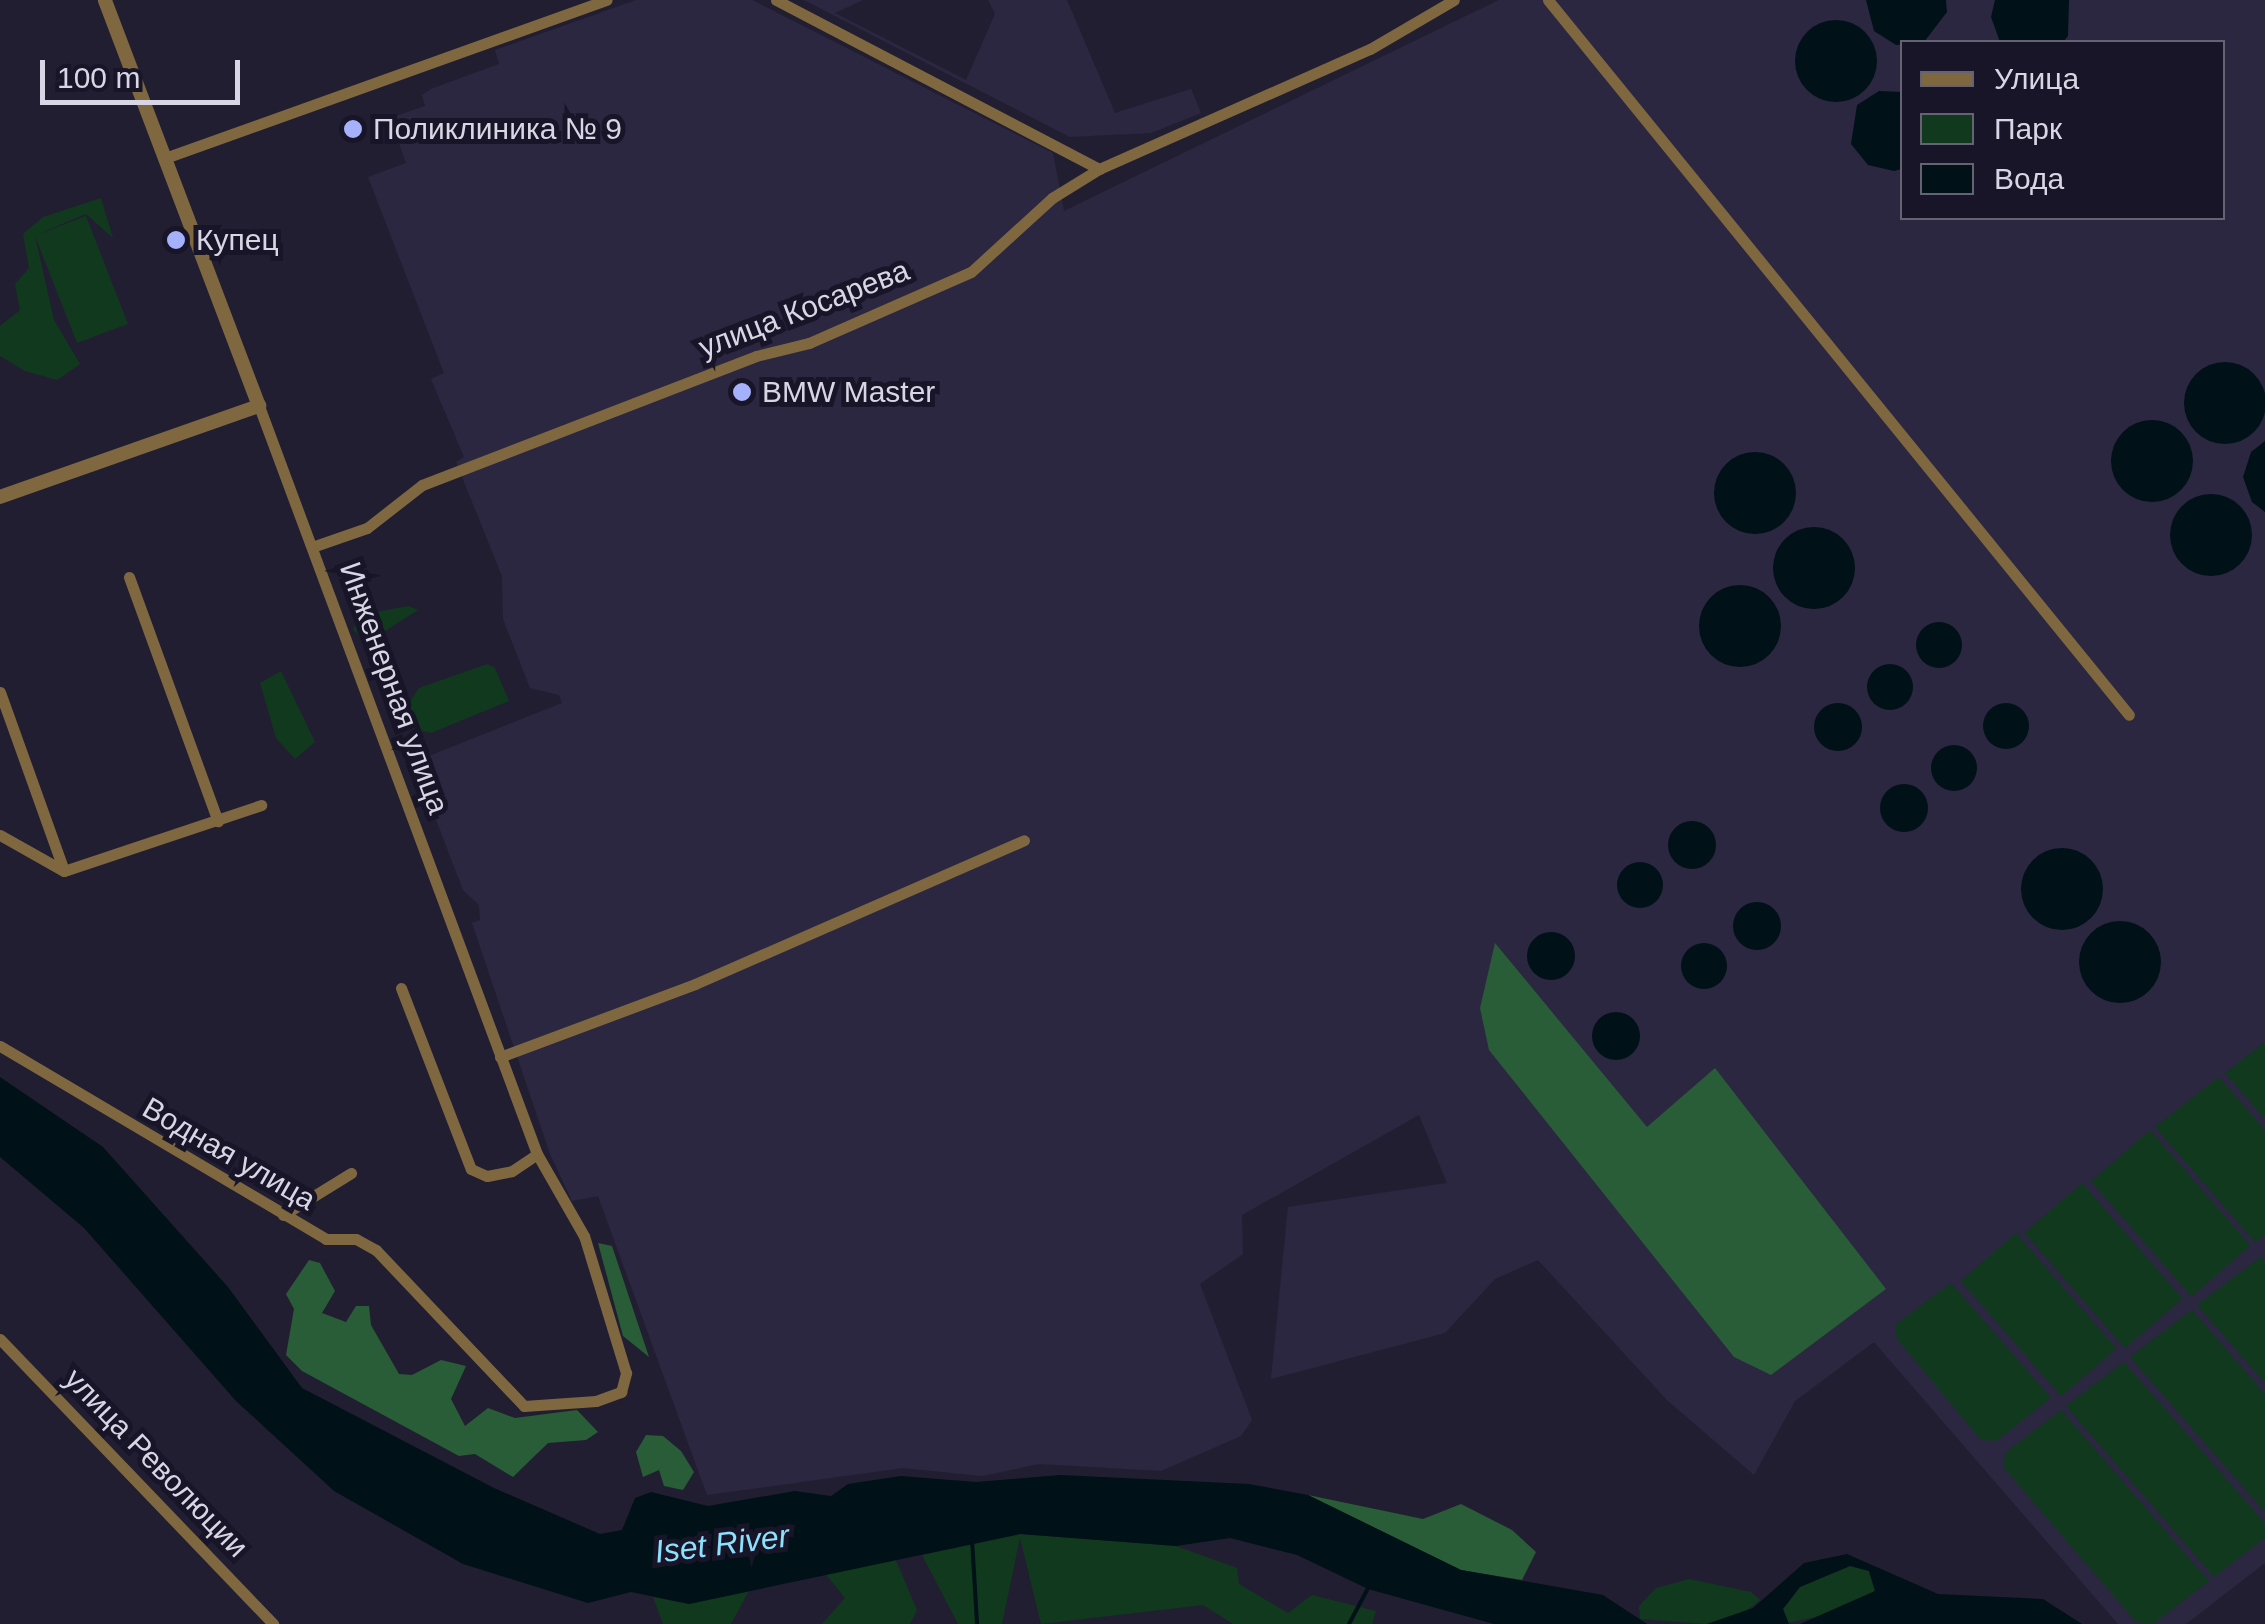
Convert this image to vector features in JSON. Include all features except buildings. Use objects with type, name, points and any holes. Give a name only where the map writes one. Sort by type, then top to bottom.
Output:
[{"type":"street","name":"Инженерная улица","points":[[105,0],[537,1154],[584,1236],[626,1373],[621,1392]]},
{"type":"street","points":[[165,158],[607,0]]},
{"type":"street","points":[[776,0],[1099,168]]},
{"type":"street","name":"улица Косарева","points":[[312,547],[368,528],[422,484],[756,356],[810,343],[971,272],[1052,198],[1099,168],[1370,49],[1454,0]]},
{"type":"street","points":[[1548,0],[2129,715]]},
{"type":"street","points":[[0,497],[260,406]]},
{"type":"street","points":[[129,577],[218,821]]},
{"type":"street","points":[[0,692],[64,871]]},
{"type":"street","points":[[0,836],[64,871],[262,805]]},
{"type":"street","points":[[500,1056],[695,984],[1024,840]]},
{"type":"street","points":[[401,988],[472,1170],[487,1176],[512,1171],[537,1154]]},
{"type":"street","name":"Водная улица","points":[[0,1046],[283,1215],[326,1238],[356,1239],[376,1250],[524,1406],[596,1401],[621,1392]]},
{"type":"street","points":[[283,1215],[351,1173]]},
{"type":"street","name":"улица Революции","points":[[0,1339],[274,1624]]},
{"type":"shaded area","points":[[636,0],[752,0],[1053,153],[1064,211],[1499,0],[2265,0],[2265,1563],[2186,1624],[2118,1624],[1874,1342],[1795,1401],[1754,1475],[1667,1400],[1538,1260],[1495,1279],[1445,1333],[1271,1379],[1288,1207],[1447,1183],[1419,1115],[1242,1215],[1243,1254],[1200,1284],[1252,1420],[1241,1436],[1161,1471],[1039,1464],[982,1476],[903,1468],[707,1495],[598,1196],[572,1201],[550,1154],[472,923],[480,920],[479,905],[463,890],[414,762],[562,703],[559,695],[530,688],[503,619],[502,576],[456,462],[464,457],[431,379],[444,373],[368,177],[406,163],[390,118],[425,106],[422,95],[431,89],[499,64],[495,50]]},
{"type":"shaded area","points":[[804,0],[863,0],[835,13],[966,80],[995,14],[988,0],[1067,0],[1115,113],[1191,89],[1201,113],[1151,133],[1070,137]]},
{"type":"green space","points":[[101,198],[113,238],[86,214],[36,235],[86,216],[128,324],[77,343],[35,236],[54,320],[80,364],[57,380],[25,371],[0,356],[0,326],[20,310],[15,284],[29,268],[23,234],[43,217]]},
{"type":"green space","points":[[409,606],[418,610],[368,642],[353,630],[359,615]]},
{"type":"green space","points":[[487,664],[495,668],[509,701],[431,733],[408,728],[402,713],[419,688]]},
{"type":"green space","points":[[281,671],[315,742],[295,759],[276,738],[260,683]]},
{"type":"green space","points":[[1495,943],[1647,1127],[1715,1068],[1886,1289],[1771,1375],[1734,1357],[1489,1050],[1480,1008]]},
{"type":"green space","points":[[2265,1042],[2265,1119],[2225,1073]]},
{"type":"green space","points":[[2219,1077],[2265,1130],[2265,1235],[2255,1242],[2155,1127]]},
{"type":"green space","points":[[2150,1130],[2250,1245],[2192,1297],[2091,1181]]},
{"type":"green space","points":[[2082,1183],[2182,1298],[2125,1348],[2025,1233]]},
{"type":"green space","points":[[2016,1233],[2116,1348],[2061,1396],[1961,1281]]},
{"type":"green space","points":[[598,1243],[612,1246],[649,1357],[623,1336]]},
{"type":"green space","points":[[2261,1257],[2265,1262],[2265,1383],[2197,1305]]},
{"type":"green space","points":[[309,1260],[320,1263],[335,1291],[322,1313],[346,1322],[356,1306],[369,1306],[371,1325],[399,1374],[412,1375],[441,1360],[466,1366],[451,1399],[465,1426],[488,1408],[515,1418],[577,1410],[598,1432],[586,1440],[548,1443],[513,1477],[475,1454],[459,1456],[302,1371],[286,1355],[294,1309],[286,1294]]},
{"type":"green space","points":[[1951,1283],[2051,1398],[1996,1441],[1981,1440],[1897,1339],[1895,1325]]},
{"type":"green space","points":[[2192,1310],[2265,1394],[2265,1512],[2130,1357]]},
{"type":"green space","points":[[2124,1362],[2265,1523],[2265,1538],[2214,1577],[2066,1406]]},
{"type":"green space","points":[[2061,1410],[2209,1581],[2153,1624],[2136,1622],[2004,1468],[2005,1453]]},
{"type":"green space","points":[[646,1435],[663,1436],[681,1451],[694,1472],[683,1490],[664,1486],[659,1470],[643,1477],[636,1452]]},
{"type":"green space","points":[[1308,1495],[1423,1519],[1461,1504],[1512,1530],[1536,1552],[1522,1580],[1461,1570]]},
{"type":"green space","points":[[1021,1534],[1176,1546],[1237,1568],[1239,1584],[1288,1613],[1312,1595],[1376,1611],[1372,1624],[1233,1624],[1203,1605],[1041,1624],[1020,1538],[1002,1624],[958,1624],[922,1555]]},
{"type":"green space","points":[[895,1558],[917,1610],[910,1624],[822,1624],[845,1598],[824,1572]]},
{"type":"green space","points":[[1850,1566],[1869,1571],[1875,1591],[1834,1613],[1787,1623],[1783,1609],[1800,1587]]},
{"type":"green space","points":[[1689,1579],[1751,1592],[1760,1600],[1741,1615],[1707,1624],[1640,1619],[1639,1606],[1656,1588]]},
{"type":"green space","points":[[749,1591],[731,1624],[663,1624],[653,1597],[689,1604]]},
{"type":"water","points":[[1866,0],[1946,0],[1947,12],[1926,40],[1900,40],[1896,45],[1874,31]]},
{"type":"water","points":[[1995,0],[2069,0],[2065,40],[1999,40],[1991,17]]},
{"type":"water","points":[[1836,20],[1852,23],[1865,32],[1874,45],[1874,77],[1865,90],[1852,99],[1836,102],[1820,99],[1807,90],[1798,77],[1795,61],[1798,45],[1807,32],[1820,23]]},
{"type":"water","points":[[1879,91],[1900,92],[1900,170],[1868,165],[1851,144],[1857,105]]},
{"type":"water","points":[[2225,362],[2254,374],[2266,403],[2254,432],[2225,444],[2196,432],[2184,403],[2196,374]]},
{"type":"water","points":[[2152,420],[2168,423],[2181,432],[2190,445],[2190,477],[2181,490],[2168,499],[2152,502],[2136,499],[2123,490],[2114,477],[2111,461],[2114,445],[2123,432],[2136,423]]},
{"type":"water","points":[[2265,441],[2265,512],[2252,502],[2243,477],[2251,452]]},
{"type":"water","points":[[1755,452],[1771,455],[1784,464],[1793,477],[1793,509],[1784,522],[1771,531],[1755,534],[1739,531],[1726,522],[1717,509],[1714,493],[1717,477],[1726,464],[1739,455]]},
{"type":"water","points":[[2211,494],[2227,497],[2240,506],[2249,519],[2249,551],[2240,564],[2227,573],[2211,576],[2195,573],[2182,564],[2173,551],[2170,535],[2173,519],[2182,506],[2195,497]]},
{"type":"water","points":[[1814,527],[1830,530],[1843,539],[1852,552],[1852,584],[1843,597],[1830,606],[1814,609],[1798,606],[1785,597],[1776,584],[1773,568],[1776,552],[1785,539],[1798,530]]},
{"type":"water","points":[[1740,585],[1756,588],[1769,597],[1778,610],[1778,642],[1769,655],[1756,664],[1740,667],[1724,664],[1711,655],[1702,642],[1699,626],[1702,610],[1711,597],[1724,588]]},
{"type":"water","points":[[1939,622],[1956,628],[1962,645],[1956,662],[1939,668],[1922,662],[1916,645],[1922,628]]},
{"type":"water","points":[[1890,664],[1907,670],[1913,687],[1907,704],[1890,710],[1873,704],[1867,687],[1873,670]]},
{"type":"water","points":[[1838,703],[1855,710],[1862,727],[1855,744],[1838,751],[1821,744],[1814,727],[1821,710]]},
{"type":"water","points":[[2006,703],[2023,709],[2029,726],[2023,743],[2006,749],[1989,743],[1983,726],[1989,709]]},
{"type":"water","points":[[1954,745],[1971,751],[1977,768],[1971,785],[1954,791],[1937,785],[1931,768],[1937,751]]},
{"type":"water","points":[[1904,784],[1921,791],[1928,808],[1921,825],[1904,832],[1887,825],[1880,808],[1887,791]]},
{"type":"water","points":[[1692,821],[1709,828],[1716,845],[1709,862],[1692,869],[1675,862],[1668,845],[1675,828]]},
{"type":"water","points":[[2062,848],[2078,851],[2091,860],[2100,873],[2100,905],[2091,918],[2078,927],[2062,930],[2046,927],[2033,918],[2024,905],[2021,889],[2024,873],[2033,860],[2046,851]]},
{"type":"water","points":[[1640,862],[1657,868],[1663,885],[1657,902],[1640,908],[1623,902],[1617,885],[1623,868]]},
{"type":"water","points":[[1757,902],[1774,909],[1781,926],[1774,943],[1757,950],[1740,943],[1733,926],[1740,909]]},
{"type":"water","points":[[2120,921],[2136,924],[2149,933],[2158,946],[2158,978],[2149,991],[2136,1000],[2120,1003],[2104,1000],[2091,991],[2082,978],[2079,962],[2082,946],[2091,933],[2104,924]]},
{"type":"water","points":[[1551,932],[1568,939],[1575,956],[1568,973],[1551,980],[1534,973],[1527,956],[1534,939]]},
{"type":"water","points":[[1704,943],[1721,949],[1727,966],[1721,983],[1704,989],[1687,983],[1681,966],[1687,949]]},
{"type":"water","points":[[1616,1012],[1633,1019],[1640,1036],[1633,1053],[1616,1060],[1599,1053],[1592,1036],[1599,1019]]},
{"type":"water","name":"Iset River","points":[[0,1077],[103,1147],[228,1287],[302,1388],[494,1488],[600,1534],[622,1530],[635,1498],[651,1492],[708,1506],[795,1491],[831,1496],[848,1484],[901,1476],[976,1482],[1060,1475],[1249,1484],[1308,1495],[1461,1570],[1603,1595],[1647,1624],[1494,1624],[1368,1589],[1297,1555],[1230,1538],[1176,1546],[1020,1534],[689,1604],[631,1592],[588,1603],[463,1564],[334,1491],[236,1401],[84,1228],[0,1157]]},
{"type":"water","points":[[1847,1554],[1938,1594],[2043,1599],[2082,1624],[1800,1624],[1875,1591],[1869,1571],[1850,1566],[1800,1587],[1783,1609],[1789,1624],[1707,1624],[1753,1608],[1804,1563]]},
{"type":"waterway","points":[[972,1539],[977,1624]]},
{"type":"waterway","points":[[1349,1624],[1368,1589]]},
{"type":"place","name":"Поликлиника № 9","points":[[353,129]]},
{"type":"place","name":"Купец","points":[[176,240]]},
{"type":"place","name":"BMW Master","points":[[742,392]]}]
